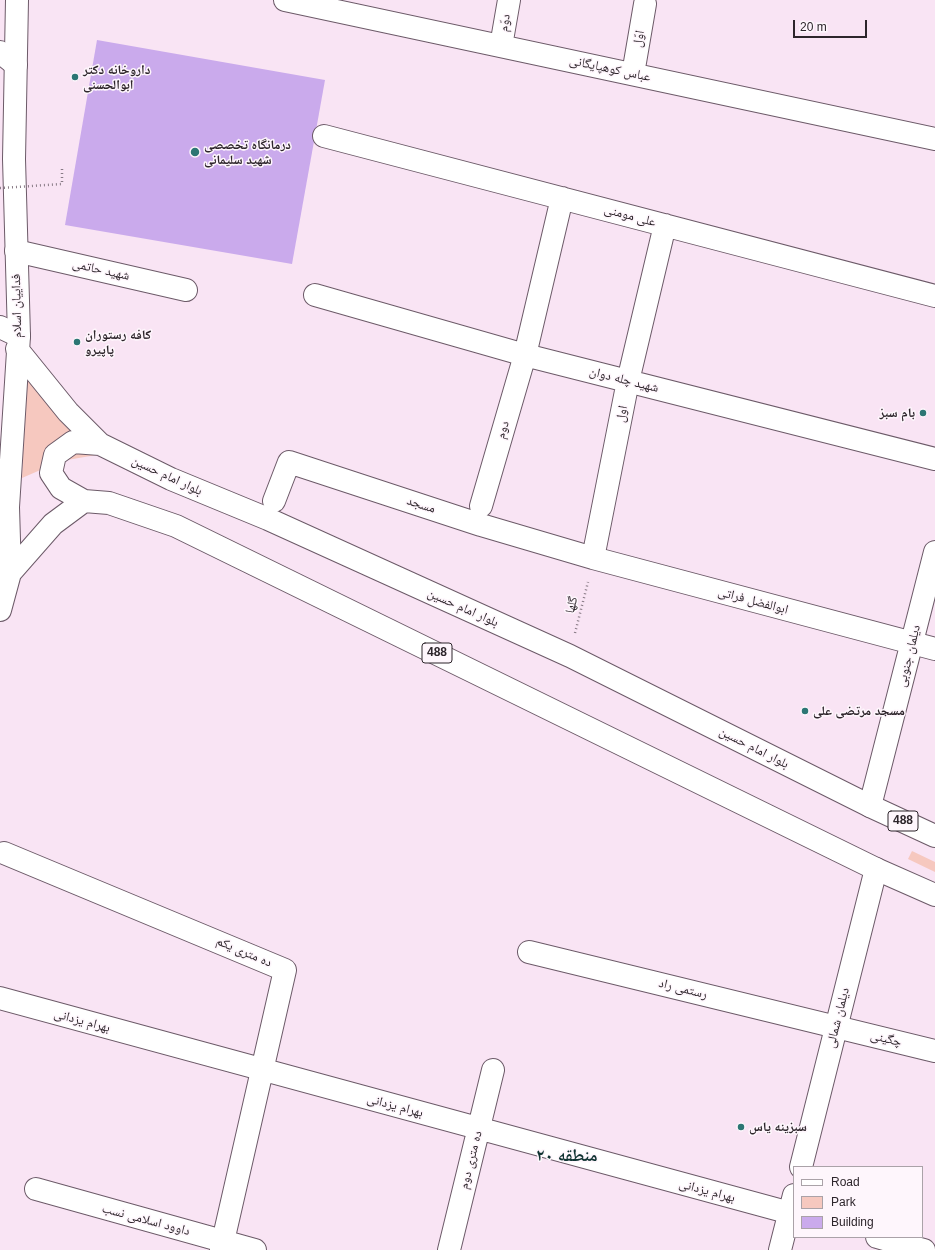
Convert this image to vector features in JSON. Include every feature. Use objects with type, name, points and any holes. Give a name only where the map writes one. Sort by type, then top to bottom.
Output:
[{"type":"street","name":"فداییان اسلام","points":[[0,610],[10,572],[8,508],[12,337],[11,257],[14,159],[8,58],[17,0]]},
{"type":"street","name":"عباس کوهپایگانی","points":[[285,0],[359,8],[501,46],[935,139]]},
{"type":"street","name":"دوّم","points":[[501,46],[509,0]]},
{"type":"street","name":"اوّل","points":[[633,74],[645,4]]},
{"type":"street","name":"علی مومنی","points":[[324,136],[935,296]]},
{"type":"street","points":[[524,355],[562,198]]},
{"type":"street","name":"اول","points":[[593,558],[628,381],[665,225]]},
{"type":"street","name":"شهید حاتمی","points":[[11,257],[186,290]]},
{"type":"street","name":"شهید چله دوان","points":[[315,295],[524,355],[935,459]]},
{"type":"street","name":"بلوار امام حسین","points":[[12,337],[68,412],[100,444],[171,479],[268,519],[570,656],[870,806],[935,836]]},
{"type":"street","name":"دوم","points":[[481,506],[524,355]]},
{"type":"street","points":[[10,572],[53,524],[84,501],[61,488],[52,473],[55,455],[73,442],[100,444]]},
{"type":"street","name":"مسجد","points":[[274,501],[289,462],[480,525],[593,558]]},
{"type":"street","name":"488","points":[[84,501],[109,503],[176,526],[876,869],[935,895]]},
{"type":"street","name":"دیلمان جنوبی","points":[[870,806],[935,552]]},
{"type":"street","name":"ابوالفضل فراتی","points":[[593,558],[935,649]]},
{"type":"street","name":"ده متری یکم","points":[[4,853],[285,970],[222,1246]]},
{"type":"street","name":"دیلمان شمالی","points":[[801,1166],[876,869]]},
{"type":"street","name":"رستمی راد","points":[[529,952],[836,1027]]},
{"type":"street","name":"بهرام یزدانی","points":[[0,998],[479,1129],[792,1208]]},
{"type":"street","name":"چگینی","points":[[836,1027],[935,1051]]},
{"type":"street","name":"ده متری دوم","points":[[449,1250],[493,1070]]},
{"type":"street","name":"داوود اسلامی نسب","points":[[36,1189],[222,1246],[256,1250]]},
{"type":"street","points":[[780,1250],[792,1208]]},
{"type":"street","points":[[881,1238],[924,1250]]},
{"type":"path","points":[[0,188],[62,184],[62,169]]},
{"type":"path","name":"گلها","points":[[570,656],[593,558]]},
{"type":"green space","points":[[26,379],[114,452],[61,461],[22,478]]},
{"type":"green space","points":[[912,851],[935,862],[935,872],[908,859]]},
{"type":"building","name":"درمانگاه تخصصی شهید سلیمانی","points":[[97,40],[325,80],[292,264],[65,225]]},
{"type":"place","name":"داروخانه دکتر ابوالحسنی","points":[[75,77]]},
{"type":"place","name":"درمانگاه تخصصی شهید سلیمانی","points":[[195,152]]},
{"type":"place","name":"کافه رستوران پاپیرو","points":[[77,342]]},
{"type":"place","name":"بام سبز","points":[[923,413]]},
{"type":"place","name":"مسجد مرتضی علی","points":[[805,711]]},
{"type":"place","name":"سبزینه یاس","points":[[741,1127]]},
{"type":"district","name":"منطقه ۲۰","points":[[567,1156]]}]
